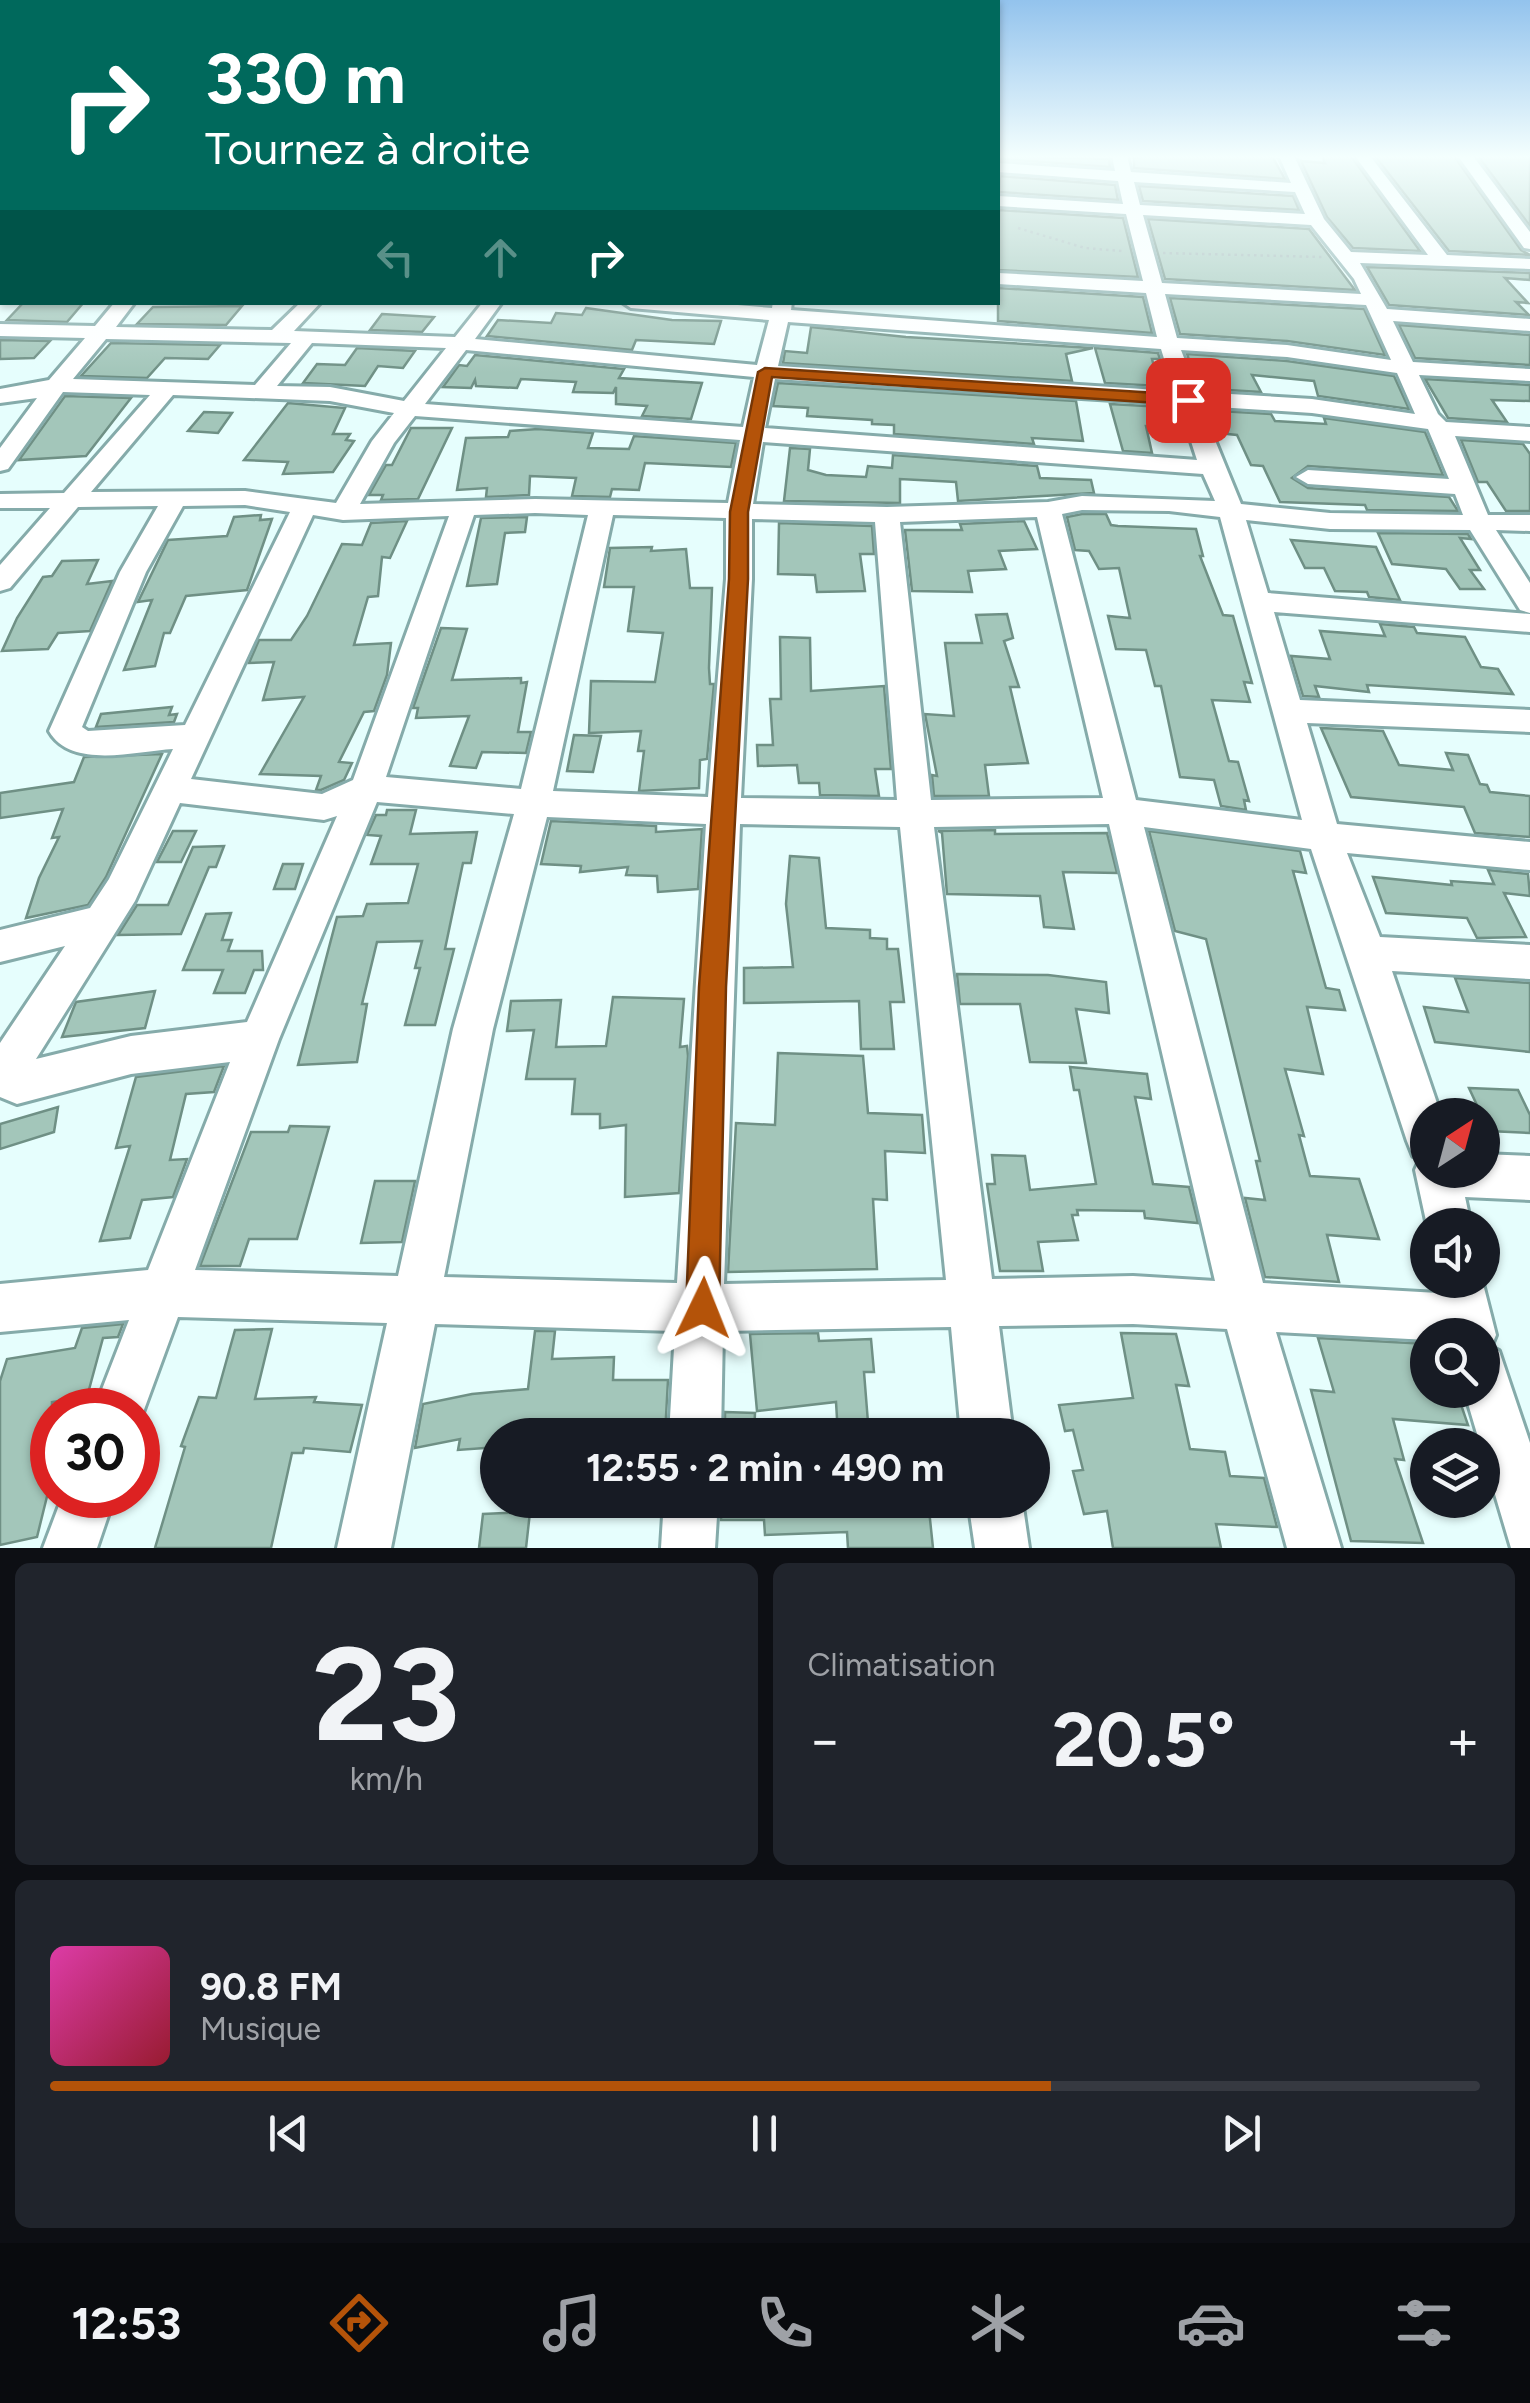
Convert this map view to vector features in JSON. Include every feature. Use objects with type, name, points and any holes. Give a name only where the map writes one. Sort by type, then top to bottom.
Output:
[{"type":"street","points":[[1139,228],[1168,342],[1212,468],[1231,510],[1254,602],[1324,836],[1367,952],[1414,1098]]},
{"type":"street","points":[[1322,228],[1375,293],[1404,368],[1436,425],[1478,522],[1530,604]]},
{"type":"street","points":[[1417,228],[1442,261]]},
{"type":"street","points":[[1344,257],[1530,264]]},
{"type":"street","points":[[1000,279],[1154,290],[1375,293],[1530,325]]},
{"type":"street","points":[[0,464],[57,385],[123,305]]},
{"type":"street","points":[[279,334],[309,305]]},
{"type":"street","points":[[342,512],[408,409],[491,305]]},
{"type":"street","points":[[695,305],[1287,351],[1404,368],[1530,376]]},
{"type":"street","points":[[696,1418],[712,987],[739,579],[739,512],[780,309]]},
{"type":"street","points":[[0,330],[279,334],[460,343],[765,372],[1312,406],[1436,425],[1530,434]]},
{"type":"street","points":[[262,391],[308,336]]},
{"type":"street","points":[[0,396],[22,395],[57,385],[262,391],[367,398],[408,409],[1212,468]]},
{"type":"street","points":[[0,582],[164,391]]},
{"type":"street","points":[[1308,477],[1464,487]]},
{"type":"street","points":[[176,498],[133,572],[65,731],[83,744],[193,736]]},
{"type":"street","points":[[0,500],[245,498],[342,512],[602,507],[886,515],[1048,509],[1082,503],[1231,510],[1330,521],[1530,523]]},
{"type":"street","points":[[259,1039],[131,1055],[17,1084],[5,1079],[7,1068],[122,890],[306,504]]},
{"type":"street","points":[[364,1548],[473,1030],[534,803],[602,507]]},
{"type":"street","points":[[1048,509],[1244,1306],[1314,1548]]},
{"type":"street","points":[[127,1388],[259,1039],[366,788],[463,510]]},
{"type":"street","points":[[886,515],[969,1302],[985,1418]]},
{"type":"street","points":[[1254,602],[1530,623]]},
{"type":"street","points":[[1287,711],[1530,722]]},
{"type":"street","points":[[167,789],[324,807],[366,788],[604,809],[916,814],[1122,811],[1530,856]]},
{"type":"street","points":[[0,946],[102,921]]},
{"type":"street","points":[[1367,952],[1530,962]]},
{"type":"street","points":[[1500,1173],[1530,1178]]},
{"type":"street","points":[[0,1308],[160,1294],[703,1308],[1133,1300],[1466,1311]]},
{"type":"street","points":[[1499,1408],[1520,1457],[1530,1529]]},
{"type":"street","points":[[70,1548],[81,1518]]},
{"type":"street","points":[[688,1548],[690,1518]]},
{"type":"street","points":[[998,1518],[1002,1548]]},
{"type":"path","points":[[1019,228],[1085,248],[1344,257]]},
{"type":"building","points":[[1000,228],[1126,228],[1138,277],[1000,270]]},
{"type":"building","points":[[1151,228],[1297,228],[1309,229],[1355,290],[1165,279]]},
{"type":"building","points":[[1336,228],[1403,228],[1420,251],[1353,248]]},
{"type":"building","points":[[1431,228],[1505,228],[1521,250],[1530,255],[1449,251]]},
{"type":"building","points":[[1367,267],[1530,273],[1530,280],[1505,278],[1528,303],[1516,302],[1529,315],[1389,305]]},
{"type":"building","points":[[1000,288],[1143,297],[1152,333],[998,321]]},
{"type":"building","points":[[1170,298],[1364,309],[1385,355],[1287,341],[1180,334]]},
{"type":"building","points":[[21,305],[81,305],[67,322],[7,320]]},
{"type":"building","points":[[242,306],[226,325],[137,324],[153,307]]},
{"type":"building","points":[[586,308],[672,320],[721,321],[714,344],[636,340],[632,350],[487,336],[498,320],[551,323],[556,313],[582,315]]},
{"type":"building","points":[[382,314],[434,317],[422,332],[370,330]]},
{"type":"building","points":[[1399,325],[1530,335],[1530,365],[1415,358]]},
{"type":"building","points":[[811,327],[1093,348],[1066,354],[1072,381],[783,363],[785,351],[807,353]]},
{"type":"building","points":[[0,340],[50,341],[34,358],[0,359]]},
{"type":"building","points":[[111,343],[220,345],[208,359],[165,358],[147,378],[81,376]]},
{"type":"building","points":[[357,348],[415,351],[403,368],[378,366],[365,386],[303,383],[317,364],[345,365]]},
{"type":"building","points":[[1095,348],[1158,353],[1160,359],[1152,359],[1159,386],[1105,383]]},
{"type":"building","points":[[1187,354],[1287,361],[1394,376],[1409,409],[1318,396],[1314,381],[1252,375],[1261,392],[1211,389],[1200,360],[1189,360]]},
{"type":"building","points":[[475,355],[624,369],[619,378],[702,383],[691,419],[642,416],[647,406],[616,404],[616,387],[613,393],[573,392],[576,382],[521,379],[517,388],[476,386],[475,380],[471,388],[443,387],[459,365],[467,366]]},
{"type":"building","points":[[1425,379],[1530,385],[1530,401],[1492,400],[1507,422],[1448,418]]},
{"type":"building","points":[[778,383],[1076,401],[1083,441],[1032,438],[1034,444],[894,434],[894,425],[807,416],[808,408],[773,406]]},
{"type":"building","points":[[65,396],[131,398],[86,456],[19,460]]},
{"type":"building","points":[[288,403],[345,408],[333,434],[350,434],[346,440],[354,441],[333,472],[283,474],[288,462],[244,460]]},
{"type":"building","points":[[1110,404],[1164,407],[1170,427],[1146,426],[1152,453],[1123,451]]},
{"type":"building","points":[[1219,411],[1271,414],[1275,421],[1326,424],[1324,418],[1425,432],[1443,475],[1308,466],[1292,478],[1308,488],[1449,497],[1458,511],[1367,510],[1365,505],[1280,502],[1263,466],[1251,465],[1237,435],[1228,434]]},
{"type":"building","points":[[204,412],[232,413],[218,433],[188,431]]},
{"type":"building","points":[[411,428],[452,428],[418,499],[381,500],[383,495],[369,495],[386,465],[392,465]]},
{"type":"building","points":[[510,431],[593,433],[588,448],[629,449],[634,436],[736,443],[731,467],[645,463],[639,490],[612,489],[610,497],[572,496],[576,478],[530,476],[529,495],[486,497],[487,488],[457,490],[466,438],[508,437]]},
{"type":"building","points":[[1461,440],[1523,444],[1530,454],[1530,511],[1506,511],[1487,482],[1478,482]]},
{"type":"building","points":[[790,448],[810,449],[808,470],[826,475],[866,477],[868,466],[892,468],[893,455],[1037,466],[1040,478],[1091,480],[1094,493],[958,501],[956,482],[900,479],[900,503],[784,501]]},
{"type":"building","points":[[1106,514],[1111,525],[1118,526],[1196,529],[1200,556],[1223,615],[1233,616],[1252,683],[1244,682],[1250,702],[1212,700],[1229,761],[1238,762],[1249,801],[1244,800],[1246,810],[1221,806],[1214,780],[1180,777],[1161,686],[1155,686],[1146,650],[1116,649],[1108,616],[1130,618],[1119,568],[1099,569],[1089,551],[1075,550],[1067,517]]},
{"type":"building","points":[[261,515],[260,520],[272,519],[247,590],[186,596],[170,633],[164,633],[155,666],[124,670],[152,600],[138,602],[168,540],[227,536],[234,517]]},
{"type":"building","points":[[527,517],[525,532],[505,533],[497,584],[467,586],[481,518]]},
{"type":"building","points":[[407,521],[390,558],[382,557],[378,596],[368,597],[354,645],[391,643],[387,675],[374,711],[364,712],[339,762],[352,763],[344,780],[316,790],[321,776],[260,774],[304,697],[263,700],[274,662],[249,663],[259,640],[291,640],[342,544],[362,545],[371,523]]},
{"type":"building","points":[[1024,521],[1037,549],[999,551],[1006,569],[968,571],[972,592],[912,591],[905,530],[962,530],[960,524]]},
{"type":"building","points":[[779,523],[872,526],[874,554],[860,554],[865,591],[817,592],[815,575],[778,574]]},
{"type":"building","points":[[1378,533],[1468,534],[1471,539],[1460,538],[1480,570],[1470,570],[1484,589],[1460,589],[1446,569],[1392,564]]},
{"type":"building","points":[[1291,540],[1376,547],[1400,600],[1369,597],[1367,592],[1335,591],[1324,568],[1305,568]]},
{"type":"building","points":[[652,547],[651,551],[686,549],[690,588],[712,588],[709,668],[710,684],[714,684],[707,759],[700,760],[699,788],[639,791],[644,751],[638,751],[641,731],[589,733],[591,681],[655,682],[663,633],[628,631],[634,587],[604,587],[610,548]]},
{"type":"building","points":[[98,560],[87,584],[112,581],[90,631],[58,633],[48,649],[2,651],[43,577],[52,576],[62,561]]},
{"type":"building","points":[[1007,614],[1013,638],[1004,641],[1019,687],[1010,687],[1028,763],[985,765],[989,796],[934,796],[932,775],[937,776],[925,714],[954,716],[945,643],[982,643],[976,615]]},
{"type":"building","points":[[1380,624],[1414,627],[1417,633],[1465,637],[1481,667],[1498,669],[1513,694],[1367,685],[1369,692],[1315,686],[1319,697],[1303,696],[1291,656],[1330,659],[1320,631],[1385,636]]},
{"type":"building","points":[[441,628],[467,629],[452,680],[521,678],[521,683],[527,682],[518,732],[531,732],[526,753],[482,752],[476,768],[450,766],[469,716],[416,718],[418,708],[413,708]]},
{"type":"building","points":[[780,637],[810,638],[811,691],[884,686],[891,769],[875,769],[879,796],[820,795],[819,783],[799,783],[797,765],[758,766],[757,745],[773,745],[770,699],[781,699]]},
{"type":"building","points":[[172,707],[169,715],[177,714],[174,722],[96,727],[101,714]]},
{"type":"building","points":[[1321,728],[1383,731],[1399,765],[1453,770],[1446,753],[1468,755],[1480,784],[1487,785],[1490,792],[1530,796],[1530,837],[1475,833],[1464,807],[1351,797]]},
{"type":"building","points":[[574,735],[601,736],[593,772],[567,771]]},
{"type":"building","points":[[162,754],[106,877],[88,905],[26,918],[39,878],[59,837],[52,838],[63,809],[0,818],[0,793],[74,782],[84,757]]},
{"type":"building","points":[[387,810],[416,810],[410,834],[477,832],[471,863],[463,863],[445,949],[454,949],[435,1025],[405,1025],[420,968],[415,968],[422,941],[377,942],[362,1004],[367,1004],[357,1062],[298,1065],[337,917],[363,916],[367,904],[408,903],[418,864],[371,864],[381,836],[367,835],[376,815],[386,815]]},
{"type":"building","points":[[551,821],[656,826],[656,832],[702,829],[698,889],[658,892],[657,876],[626,875],[628,867],[580,872],[581,866],[541,864]]},
{"type":"building","points":[[995,830],[995,834],[1107,833],[1117,873],[1063,872],[1074,929],[1044,927],[1040,896],[947,894],[942,833],[938,831]]},
{"type":"building","points":[[173,831],[196,831],[181,862],[157,862]]},
{"type":"building","points":[[1149,831],[1300,851],[1306,873],[1293,871],[1326,988],[1339,990],[1345,1010],[1307,1007],[1323,1074],[1285,1069],[1304,1136],[1299,1135],[1310,1176],[1359,1179],[1379,1239],[1327,1235],[1339,1282],[1265,1277],[1245,1198],[1265,1200],[1256,1161],[1260,1161],[1206,939],[1175,931]]},
{"type":"building","points":[[224,846],[216,867],[209,867],[181,934],[118,935],[137,905],[168,905],[193,847]]},
{"type":"building","points":[[790,856],[819,858],[826,928],[870,930],[870,938],[887,939],[887,949],[898,949],[904,1002],[890,1002],[894,1049],[861,1049],[859,1001],[744,1003],[744,968],[793,967],[786,904]]},
{"type":"building","points":[[283,864],[303,864],[295,889],[274,889]]},
{"type":"building","points":[[1488,870],[1528,874],[1530,896],[1504,893],[1526,937],[1477,938],[1467,918],[1386,913],[1373,877],[1452,885],[1451,881],[1494,884]]},
{"type":"building","points":[[231,913],[222,940],[232,940],[228,951],[262,951],[263,970],[254,970],[245,993],[214,993],[223,970],[183,970],[206,914]]},
{"type":"building","points":[[957,974],[1048,975],[1106,982],[1109,1013],[1076,1009],[1086,1063],[1030,1062],[1020,1004],[960,1004]]},
{"type":"building","points":[[1455,978],[1530,983],[1530,1052],[1435,1042],[1424,1007],[1468,1012]]},
{"type":"building","points":[[155,991],[145,1028],[62,1037],[76,1002]]},
{"type":"building","points":[[613,997],[684,999],[680,1047],[687,1046],[688,1056],[679,1193],[625,1197],[626,1125],[600,1128],[600,1114],[572,1114],[575,1079],[526,1079],[534,1030],[507,1031],[511,1001],[561,1000],[556,1047],[606,1046]]},
{"type":"building","points":[[778,1053],[863,1056],[868,1113],[922,1115],[925,1153],[885,1151],[887,1200],[873,1199],[877,1269],[728,1272],[736,1123],[775,1125]]},
{"type":"building","points":[[224,1066],[214,1092],[186,1094],[170,1160],[187,1159],[173,1197],[142,1200],[130,1238],[100,1241],[130,1146],[116,1148],[136,1077]]},
{"type":"building","points":[[1070,1067],[1147,1074],[1151,1099],[1135,1097],[1153,1184],[1189,1187],[1198,1223],[1145,1218],[1144,1211],[1077,1210],[1078,1215],[1072,1215],[1078,1240],[1038,1242],[1043,1271],[1000,1271],[987,1184],[995,1184],[992,1155],[1025,1156],[1030,1190],[1096,1184],[1079,1090],[1074,1090]]},
{"type":"building","points":[[1469,1088],[1518,1090],[1530,1115],[1530,1133],[1500,1132],[1500,1098],[1474,1098]]},
{"type":"building","points":[[58,1107],[54,1132],[0,1149],[0,1124]]},
{"type":"building","points":[[290,1126],[329,1127],[297,1239],[249,1239],[240,1266],[200,1266],[251,1132],[288,1132]]},
{"type":"building","points":[[375,1181],[415,1181],[402,1242],[361,1243]]},
{"type":"building","points":[[123,1324],[118,1337],[103,1338],[89,1388],[30,1388],[30,1518],[42,1518],[37,1537],[0,1545],[0,1381],[7,1359],[75,1348],[82,1328]]},
{"type":"building","points":[[272,1329],[255,1399],[316,1397],[314,1402],[362,1405],[350,1452],[304,1448],[303,1453],[292,1453],[271,1548],[155,1548],[185,1447],[181,1446],[199,1397],[216,1398],[235,1330]]},
{"type":"building","points":[[535,1331],[555,1331],[552,1359],[614,1357],[613,1380],[668,1380],[666,1418],[480,1418],[480,1448],[458,1450],[460,1439],[415,1448],[423,1404],[528,1389]]},
{"type":"building","points":[[818,1333],[819,1341],[871,1339],[874,1372],[864,1372],[868,1418],[837,1418],[836,1402],[757,1411],[750,1334]]},
{"type":"building","points":[[1121,1333],[1176,1334],[1189,1386],[1176,1385],[1190,1449],[1225,1452],[1230,1476],[1264,1478],[1277,1527],[1216,1524],[1221,1548],[1113,1548],[1107,1511],[1084,1514],[1073,1471],[1083,1470],[1073,1430],[1065,1431],[1059,1405],[1133,1398]]},
{"type":"building","points":[[1318,1338],[1410,1343],[1410,1408],[1462,1408],[1468,1425],[1393,1419],[1404,1460],[1395,1459],[1410,1504],[1410,1518],[1415,1518],[1423,1543],[1351,1541],[1311,1390],[1334,1392]]},
{"type":"building","points":[[725,1412],[755,1413],[755,1418],[725,1418]]},
{"type":"building","points":[[483,1518],[529,1518],[526,1548],[479,1548]]},
{"type":"building","points":[[930,1518],[933,1548],[848,1548],[847,1532],[765,1535],[764,1520],[721,1520]]},
{"type":"route","points":[[703,1308],[712,987],[739,579],[739,512],[765,372],[1188,400]]}]
